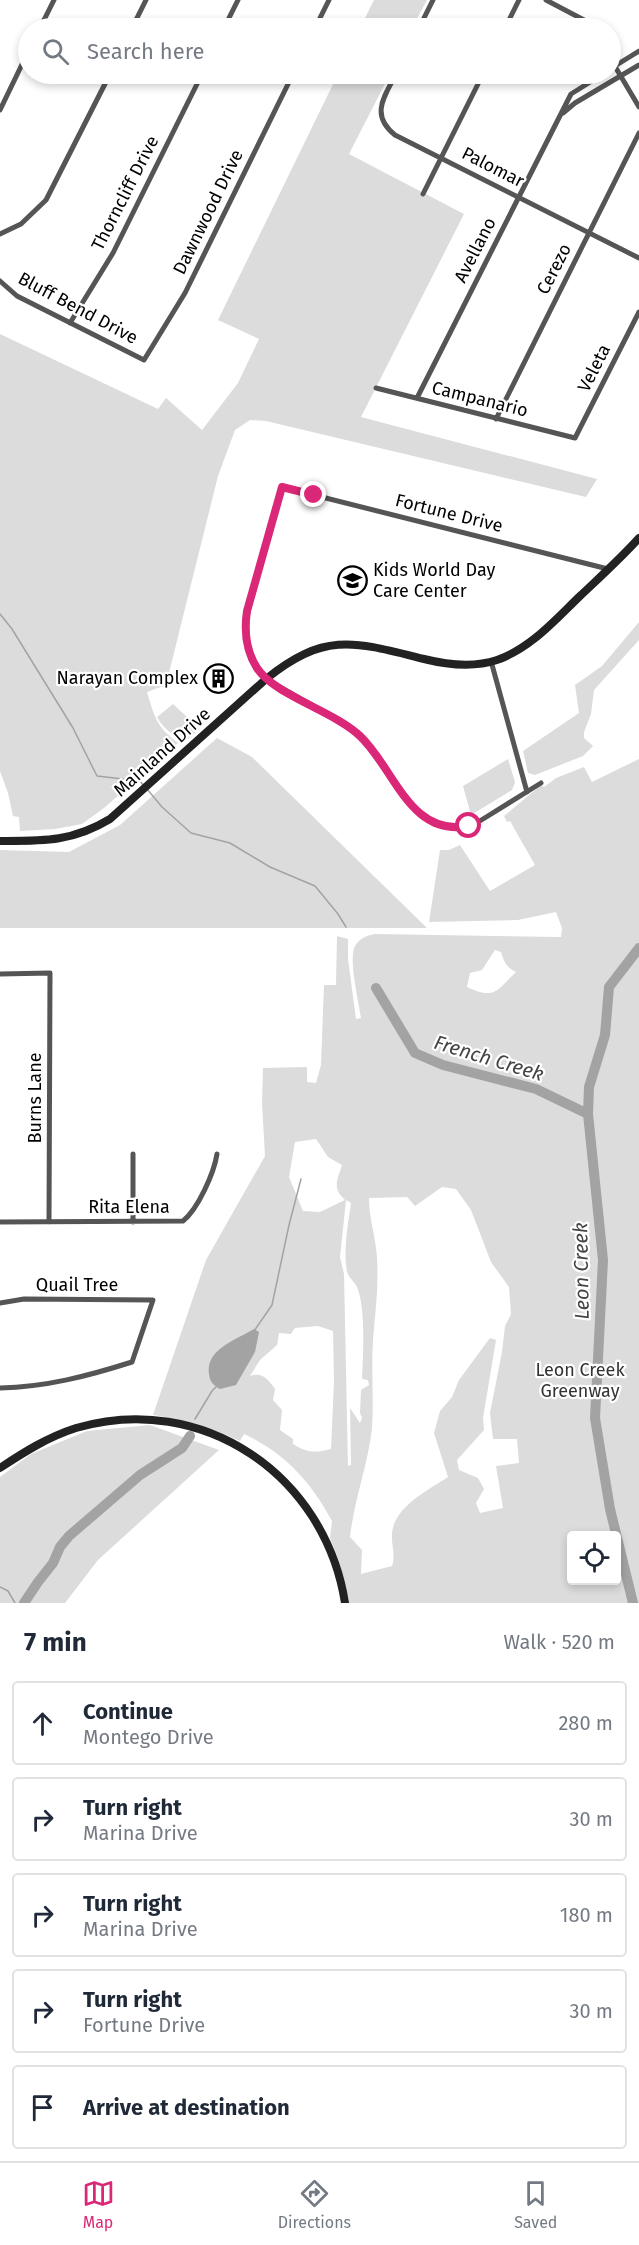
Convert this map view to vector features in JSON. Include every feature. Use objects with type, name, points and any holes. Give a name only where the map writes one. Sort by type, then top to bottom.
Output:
[{"type":"main road","name":"Mainland Drive","points":[[0,841],[57,840],[78,835],[110,819],[284,664],[304,653],[338,644],[373,646],[451,664],[474,664],[508,655],[529,643],[639,538]]},
{"type":"main road","points":[[0,1468],[55,1436],[97,1423],[141,1419],[185,1425],[206,1431],[226,1439],[263,1462],[295,1492],[318,1524],[331,1551],[338,1568],[345,1603]]},
{"type":"street","points":[[45,18],[54,0]]},
{"type":"street","points":[[137,18],[146,0]]},
{"type":"street","points":[[229,18],[238,0]]},
{"type":"street","points":[[320,18],[329,0]]},
{"type":"street","points":[[424,18],[433,0]]},
{"type":"street","points":[[510,18],[519,0]]},
{"type":"street","points":[[546,0],[580,18]]},
{"type":"street","points":[[621,62],[639,51]]},
{"type":"street","name":"Avellano","points":[[622,76],[639,65]]},
{"type":"street","points":[[0,110],[18,73]]},
{"type":"street","points":[[622,76],[639,107]]},
{"type":"street","points":[[0,234],[21,224],[46,200],[105,84]]},
{"type":"street","name":"Thorncliff Drive","points":[[70,323],[121,237],[197,84]]},
{"type":"street","name":"Dawnwood Drive","points":[[144,360],[185,293],[288,84]]},
{"type":"street","name":"Palomar","points":[[391,84],[382,102],[381,119],[386,128],[395,135],[639,258]]},
{"type":"street","points":[[423,194],[478,84]]},
{"type":"street","name":"Avellano","points":[[417,398],[559,116],[571,94],[587,84]]},
{"type":"street","name":"Avellano","points":[[559,116],[575,103],[608,84]]},
{"type":"street","name":"Cerezo","points":[[496,419],[639,133]]},
{"type":"street","name":"Bluff Bend Drive","points":[[0,282],[17,296],[144,360]]},
{"type":"street","name":"Veleta","points":[[575,438],[639,312]]},
{"type":"street","name":"Campanario","points":[[376,388],[575,438]]},
{"type":"street","name":"Fortune Drive","points":[[266,680],[256,668],[249,652],[246,642],[246,619],[282,487],[608,569]]},
{"type":"street","points":[[491,661],[526,792]]},
{"type":"street","points":[[266,680],[360,735],[415,809],[434,824],[457,828],[475,824],[541,783]]},
{"type":"street","name":"Burns Lane","points":[[0,974],[50,973],[50,1222]]},
{"type":"street","points":[[133,1154],[134,1222]]},
{"type":"street","name":"Rita Elena","points":[[0,1222],[177,1222],[186,1219],[215,1170],[217,1154]]},
{"type":"street","name":"Quail Tree","points":[[0,1303],[24,1299],[153,1300],[132,1362],[85,1377],[40,1385],[0,1388]]},
{"type":"green space","points":[[374,0],[427,0],[417,18],[365,18]]},
{"type":"green space","points":[[333,84],[385,84],[349,154],[464,214],[361,417],[597,479],[586,497],[266,421],[250,420],[235,430],[218,476],[166,685],[147,692],[157,721],[165,732],[178,743],[104,808],[82,824],[55,829],[20,831],[19,817],[13,816],[0,771],[0,334],[158,409],[166,398],[202,430],[238,383],[259,339],[218,320]]},
{"type":"green space","points":[[639,622],[639,640],[594,690],[591,714],[584,732],[584,738],[593,746],[583,756],[535,775],[528,773],[523,751],[579,713],[575,685],[602,666]]},
{"type":"green space","points":[[173,704],[200,729],[186,741],[169,732],[157,717]]},
{"type":"green space","points":[[217,738],[252,757],[427,928],[0,928],[0,850],[69,852],[120,825]]},
{"type":"green space","points":[[508,759],[515,782],[512,790],[471,815],[463,786]]},
{"type":"green space","name":"Leon Creek Greenway","points":[[639,759],[639,1603],[348,1603],[339,1561],[330,1538],[332,1521],[306,1481],[296,1470],[272,1450],[244,1434],[240,1441],[198,1425],[153,1415],[206,1260],[265,1156],[263,1068],[307,1067],[307,1082],[316,1083],[321,1065],[324,985],[336,985],[337,936],[348,939],[348,959],[356,1019],[361,1018],[353,970],[353,952],[357,943],[366,937],[375,934],[561,937],[562,928],[556,912],[518,920],[429,922],[440,850],[449,850],[460,845],[490,891],[535,865],[510,821],[507,822],[504,816],[541,785],[544,787],[556,778],[584,767],[592,782]],"holes":[[[495,950],[501,952],[506,964],[516,972],[494,992],[484,993],[467,987],[470,973],[482,970]],[[316,1139],[328,1157],[342,1165],[337,1188],[345,1200],[320,1212],[303,1211],[289,1177],[295,1142]],[[442,1187],[456,1189],[471,1210],[491,1262],[509,1287],[511,1314],[505,1326],[490,1413],[493,1439],[517,1439],[519,1463],[496,1466],[503,1508],[480,1513],[476,1503],[484,1489],[478,1478],[459,1470],[457,1460],[484,1430],[483,1418],[496,1340],[490,1338],[459,1380],[452,1397],[440,1411],[434,1433],[448,1477],[413,1500],[399,1515],[392,1533],[394,1558],[392,1566],[361,1574],[362,1550],[350,1537],[372,1428],[372,1351],[377,1268],[369,1198],[407,1197],[415,1206]],[[346,1200],[351,1203],[346,1237],[347,1272],[360,1296],[363,1332],[362,1379],[368,1380],[369,1385],[361,1390],[360,1413],[362,1418],[360,1423],[350,1408],[351,1465],[348,1466],[344,1274],[340,1257]],[[318,1326],[333,1331],[334,1381],[331,1449],[311,1451],[293,1444],[293,1439],[280,1430],[282,1410],[273,1400],[275,1389],[264,1377],[250,1376],[260,1360],[277,1345],[279,1333],[291,1334],[295,1328]]]},
{"type":"green space","points":[[150,1425],[219,1450],[98,1560],[65,1603],[0,1603],[0,1477],[31,1454],[87,1431]]},
{"type":"shaded area","points":[[254,1329],[259,1332],[255,1352],[236,1385],[220,1389],[215,1386],[209,1377],[209,1365],[212,1358],[224,1346]]},
{"type":"waterway","name":"French Creek","points":[[0,614],[12,629],[73,728],[97,776],[140,781],[144,786]]},
{"type":"waterway","name":"French Creek","points":[[147,789],[162,807],[191,833],[230,843],[270,867],[315,886],[346,927]]},
{"type":"waterway","name":"Leon Creek","points":[[633,1603],[610,1509],[595,1418],[603,1260],[588,1114],[589,1087],[605,1035],[609,987],[639,948]]},
{"type":"waterway","name":"French Creek","points":[[376,988],[415,1053],[443,1065],[536,1089],[588,1114]]},
{"type":"waterway","points":[[254,1331],[272,1305],[301,1179]]},
{"type":"waterway","points":[[195,1419],[217,1386]]},
{"type":"waterway","points":[[24,1603],[69,1536],[140,1475],[182,1448],[190,1436]]},
{"type":"waterway","points":[[0,1587],[8,1591],[15,1603]]},
{"type":"place","name":"Kids World Day Care Center","points":[[352,580]]},
{"type":"place","name":"Narayan Complex","points":[[219,678]]},
{"type":"route","points":[[314,495],[282,487],[247,611],[246,642],[256,668],[266,680],[360,735],[411,804],[423,816],[434,824],[446,827],[469,826]]}]
